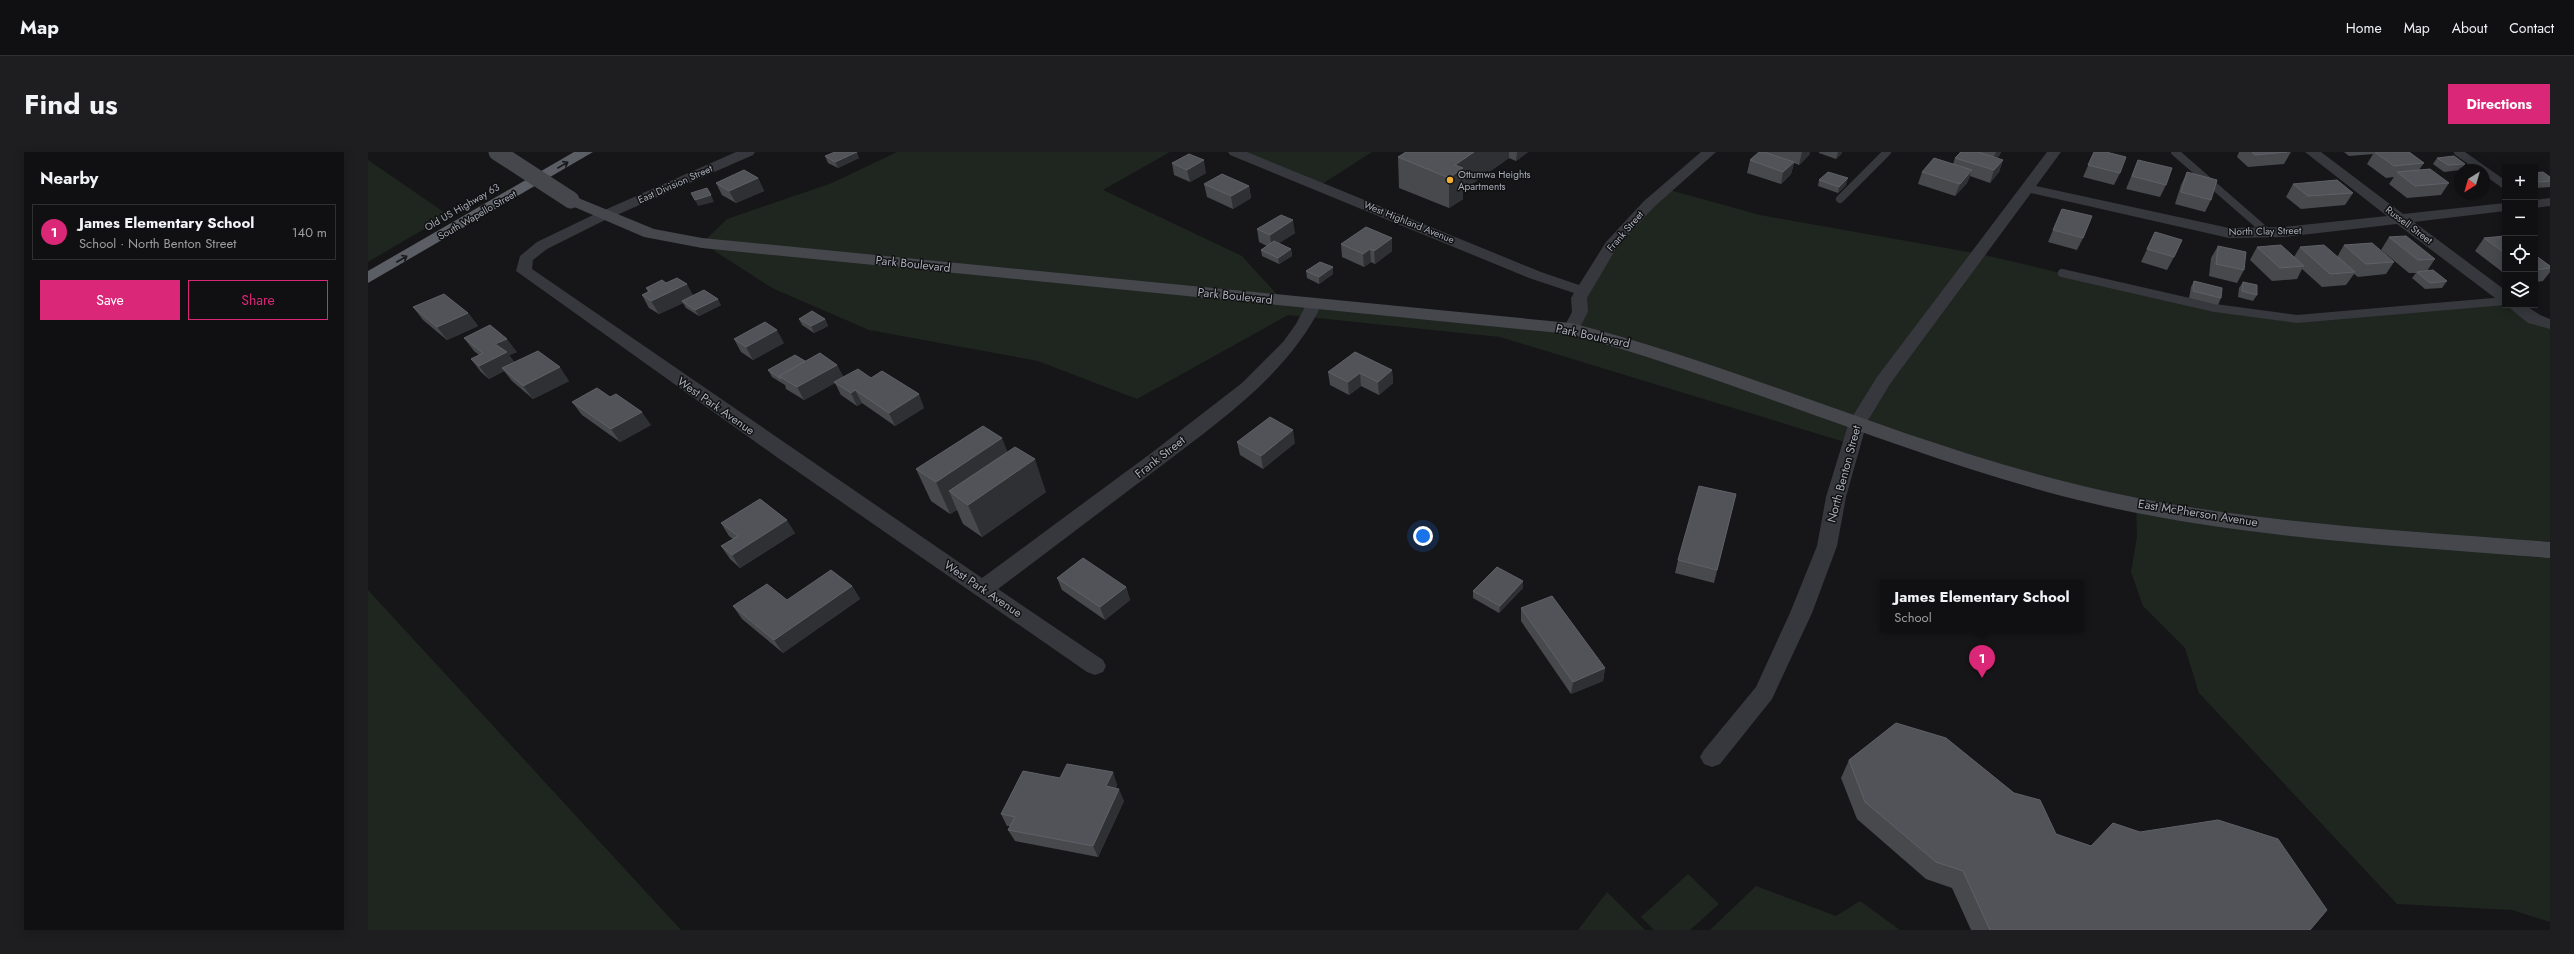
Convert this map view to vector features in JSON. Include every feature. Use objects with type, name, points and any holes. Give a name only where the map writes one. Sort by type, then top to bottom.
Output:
[{"type":"highway","name":"Old US Highway 63","points":[[368,262],[557,152]]},
{"type":"highway","name":"South Wapello Street","points":[[368,278],[585,152]]},
{"type":"main road","points":[[497,152],[572,200],[603,215]]},
{"type":"main road","name":"Park Boulevard","points":[[603,215],[650,233],[702,243],[1571,329],[1639,346],[1858,422]]},
{"type":"main road","name":"East McPherson Avenue","points":[[1858,422],[1936,450],[2055,487],[2182,513],[2321,532],[2550,550]]},
{"type":"street","name":"East Division Street","points":[[603,215],[748,152]]},
{"type":"street","name":"West Highland Avenue","points":[[1235,152],[1535,275],[1582,291]]},
{"type":"street","name":"Frank Street","points":[[1571,329],[1580,312],[1578,298],[1611,245],[1645,209],[1709,152]]},
{"type":"street","name":"North Benton Street","points":[[1712,757],[1764,693],[1801,613],[1827,546],[1836,497],[1858,422],[1883,382],[2054,152]]},
{"type":"street","name":"Russell Street","points":[[2312,152],[2502,298]]},
{"type":"street","name":"North Clay Street","points":[[2028,188],[2060,193],[2229,233],[2268,233],[2502,207]]},
{"type":"street","points":[[2538,204],[2550,202]]},
{"type":"street","name":"West Park Avenue","points":[[603,215],[531,252],[525,259],[524,271],[784,454],[1095,666]]},
{"type":"street","name":"Frank Street","points":[[984,589],[1108,496],[1244,388],[1290,346],[1308,321],[1314,304]]},
{"type":"street","points":[[2519,308],[2534,318],[2550,324]]},
{"type":"lane","points":[[1840,199],[1887,152]]},
{"type":"lane","points":[[2175,152],[2268,233]]},
{"type":"lane","points":[[2458,152],[2502,183]]},
{"type":"lane","points":[[2062,273],[2255,316],[2296,319],[2502,300]]},
{"type":"shaded area","points":[[897,152],[1170,152],[1103,190],[1242,256],[1283,301],[1571,329],[1611,245],[1666,189],[1760,215],[1980,254],[2177,300],[2297,319],[2502,301],[2502,308],[2520,308],[2550,324],[2550,922],[2512,910],[2397,904],[2199,693],[2185,648],[2143,606],[2131,572],[2137,537],[2136,504],[2055,487],[1858,422],[1851,444],[1500,337],[1288,315],[1137,399],[1038,361],[869,330],[772,288],[702,243],[727,219],[832,183]]},
{"type":"shaded area","points":[[1235,152],[1372,152],[1319,186]]},
{"type":"shaded area","points":[[368,160],[448,215],[368,262]]},
{"type":"shaded area","points":[[368,590],[681,930],[368,930]]},
{"type":"shaded area","points":[[1688,874],[1719,904],[1690,930],[1654,930],[1641,917]]},
{"type":"shaded area","points":[[1756,886],[1836,916],[1860,901],[1900,930],[1710,930]]},
{"type":"shaded area","points":[[1607,892],[1645,930],[1578,930]]},
{"type":"building","points":[[835,152],[857,152],[835,162],[825,156]]},
{"type":"building","points":[[1406,152],[1474,152],[1455,165],[1463,168],[1449,178],[1398,157]]},
{"type":"building","points":[[1759,152],[1764,152],[1794,162],[1783,172],[1750,160]]},
{"type":"building","points":[[1961,152],[1978,152],[2003,160],[1994,170],[1955,158]]},
{"type":"building","points":[[2094,152],[2106,152],[2126,157],[2120,173],[2088,165]]},
{"type":"building","points":[[2252,152],[2287,152],[2255,155]]},
{"type":"building","points":[[2375,152],[2409,152],[2424,163],[2394,166]]},
{"type":"building","points":[[1189,154],[1204,160],[1187,170],[1172,163]]},
{"type":"building","points":[[2454,156],[2465,164],[2448,165],[2437,158]]},
{"type":"building","points":[[1934,158],[1972,170],[1960,184],[1922,172]]},
{"type":"building","points":[[2138,160],[2172,168],[2166,185],[2132,176]]},
{"type":"building","points":[[2430,169],[2449,183],[2415,186],[2397,172]]},
{"type":"building","points":[[744,170],[758,178],[729,191],[716,183]]},
{"type":"building","points":[[1828,172],[1848,178],[1839,187],[1819,180]]},
{"type":"building","points":[[2187,172],[2217,180],[2211,200],[2181,192]]},
{"type":"building","points":[[2543,172],[2550,177],[2550,181],[2539,182],[2538,173]]},
{"type":"building","points":[[1222,174],[1249,186],[1231,196],[1204,184]]},
{"type":"building","points":[[2337,180],[2353,193],[2308,196],[2293,184]]},
{"type":"building","points":[[707,188],[711,195],[695,200],[691,193]]},
{"type":"building","points":[[2062,209],[2092,216],[2083,238],[2053,230]]},
{"type":"building","points":[[1281,215],[1293,220],[1270,235],[1257,229]]},
{"type":"building","points":[[1366,227],[1392,238],[1374,251],[1370,249],[1363,254],[1341,244]]},
{"type":"building","points":[[2155,232],[2182,240],[2174,257],[2147,249]]},
{"type":"building","points":[[2406,236],[2435,259],[2418,260],[2389,237]]},
{"type":"building","points":[[2502,236],[2502,251],[2484,238]]},
{"type":"building","points":[[1274,241],[1291,249],[1278,258],[1261,250]]},
{"type":"building","points":[[2372,243],[2394,262],[2366,264],[2344,245]]},
{"type":"building","points":[[2281,245],[2304,266],[2280,268],[2257,247]]},
{"type":"building","points":[[2324,245],[2355,272],[2330,274],[2300,247]]},
{"type":"building","points":[[2218,246],[2246,252],[2244,270],[2216,264]]},
{"type":"building","points":[[2538,257],[2550,266],[2550,268],[2538,270]]},
{"type":"building","points":[[1320,262],[1333,267],[1319,277],[1306,271]]},
{"type":"building","points":[[2433,270],[2447,281],[2430,283],[2417,272]]},
{"type":"building","points":[[677,278],[687,284],[651,301],[642,295],[650,291],[646,288],[662,280],[666,283]]},
{"type":"building","points":[[2194,281],[2222,288],[2221,298],[2193,291]]},
{"type":"building","points":[[2243,282],[2257,285],[2257,295],[2242,291]]},
{"type":"building","points":[[704,290],[718,299],[695,310],[682,301]]},
{"type":"building","points":[[444,294],[468,313],[437,327],[413,307]]},
{"type":"building","points":[[812,311],[825,319],[811,326],[799,319]]},
{"type":"building","points":[[765,322],[777,330],[746,347],[734,339]]},
{"type":"building","points":[[490,325],[507,339],[495,344],[507,352],[479,366],[471,359],[483,353],[464,338]]},
{"type":"building","points":[[538,351],[560,367],[523,386],[502,368]]},
{"type":"building","points":[[1355,352],[1392,370],[1378,382],[1360,373],[1348,382],[1328,372]]},
{"type":"building","points":[[820,353],[837,365],[797,387],[779,376]]},
{"type":"building","points":[[795,355],[805,361],[779,376],[781,379],[768,370]]},
{"type":"building","points":[[858,369],[871,378],[882,371],[919,394],[889,413],[855,390],[851,393],[834,382]]},
{"type":"building","points":[[597,388],[610,397],[616,394],[642,412],[611,429],[572,402]]},
{"type":"building","points":[[1270,417],[1293,430],[1261,456],[1237,442]]},
{"type":"building","points":[[983,426],[1002,438],[936,482],[916,469]]},
{"type":"building","points":[[1015,447],[1035,459],[968,505],[949,491]]},
{"type":"building","points":[[1699,486],[1736,494],[1717,570],[1678,560]]},
{"type":"building","points":[[760,499],[787,520],[732,555],[721,546],[738,536],[721,523]]},
{"type":"building","points":[[1083,558],[1126,587],[1100,607],[1057,578]]},
{"type":"building","points":[[1497,567],[1523,581],[1500,606],[1473,591]]},
{"type":"building","points":[[831,570],[852,586],[774,640],[733,606],[767,584],[787,600]]},
{"type":"building","points":[[1552,596],[1605,668],[1573,682],[1521,608]]},
{"type":"building","points":[[1896,723],[1946,738],[2014,793],[2040,800],[2056,834],[2091,846],[2113,823],[2140,832],[2218,820],[2278,839],[2327,910],[2310,930],[1990,930],[1963,871],[1936,862],[1865,802],[1849,760]]},
{"type":"building","points":[[1067,764],[1113,772],[1106,786],[1119,789],[1093,846],[1008,830],[1015,817],[1001,814],[1023,771],[1060,778]]},
{"type":"place","name":"Ottumwa Heights Apartments","points":[[1450,180]]},
{"type":"place","name":"James Elementary School","points":[[1982,678]]}]
